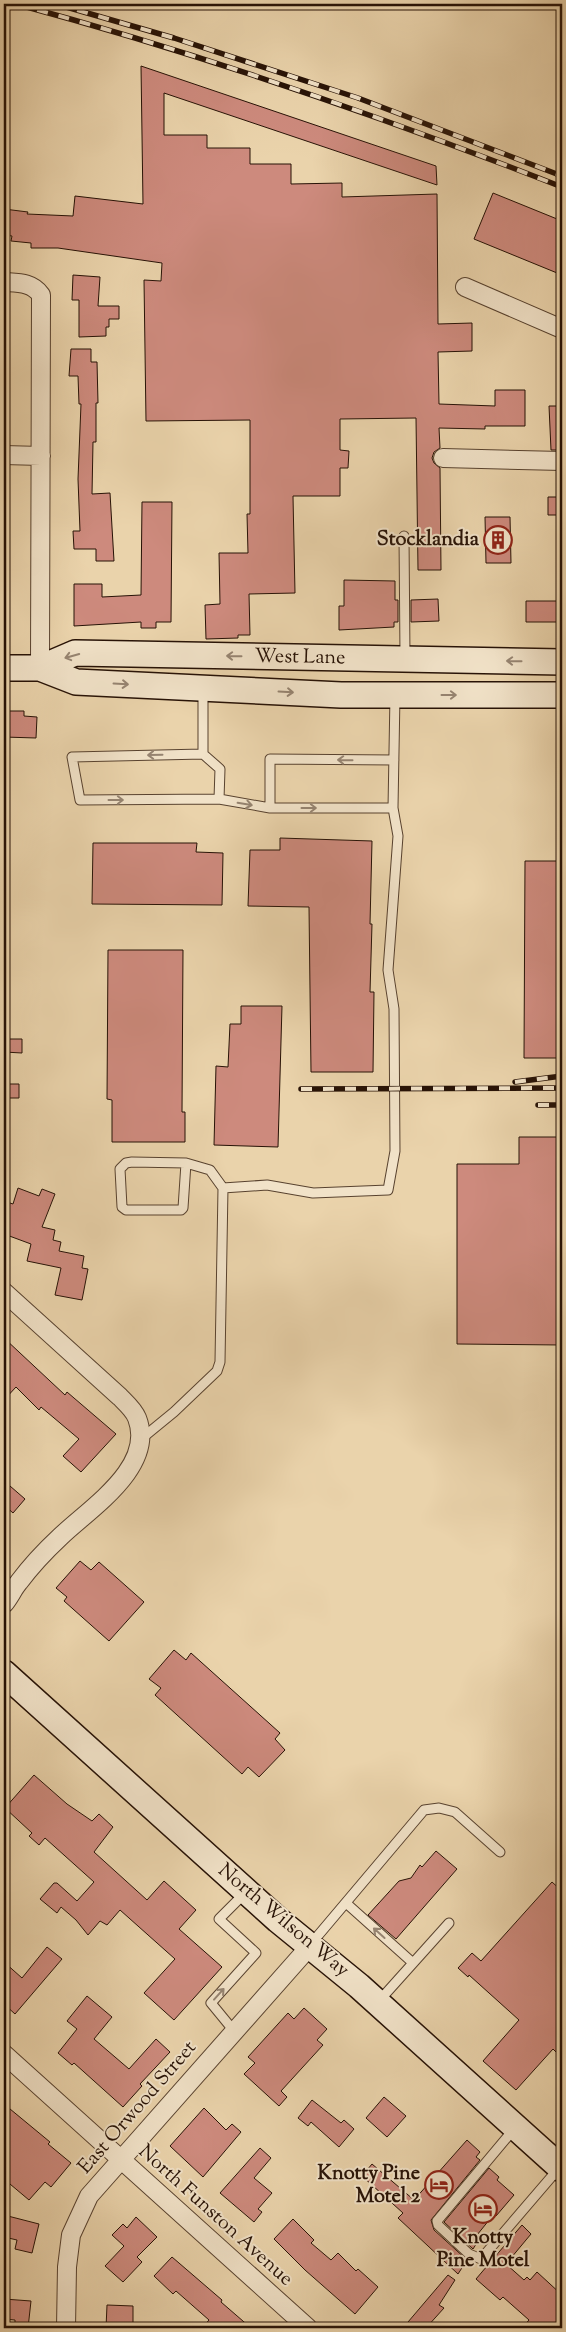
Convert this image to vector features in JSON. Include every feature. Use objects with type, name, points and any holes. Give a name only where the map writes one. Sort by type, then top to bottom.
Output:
[{"type":"main road","name":"West Lane","points":[[40,668],[75,653],[562,662]]},
{"type":"main road","points":[[203,688],[208,679],[223,674],[318,672],[359,659]]},
{"type":"main road","points":[[335,694],[364,679],[399,678],[405,671],[405,660]]},
{"type":"main road","name":"West Lane","points":[[4,668],[40,668],[76,682],[335,694],[562,695]]},
{"type":"main road","name":"North Wilson Way","points":[[4,1673],[246,1892],[377,2002],[561,2168]]},
{"type":"street","points":[[4,282],[28,284],[38,290],[41,295],[40,668]]},
{"type":"street","points":[[465,287],[562,329]]},
{"type":"street","points":[[4,455],[41,456]]},
{"type":"street","points":[[443,458],[562,461]]},
{"type":"street","points":[[4,1292],[120,1397],[137,1416],[141,1439],[138,1455],[128,1471],[102,1500],[60,1537],[18,1582],[4,1604]]},
{"type":"street","name":"East Orwood Street","points":[[66,2328],[67,2267],[71,2235],[89,2196],[310,1946]]},
{"type":"street","name":"North Funston Avenue","points":[[4,2054],[308,2328]]},
{"type":"lane","points":[[404,536],[405,660]]},
{"type":"lane","points":[[203,688],[204,754]]},
{"type":"lane","points":[[223,1188],[267,1186],[313,1193],[388,1190],[395,1151],[394,1009],[388,970],[398,836],[393,808],[395,695]]},
{"type":"lane","points":[[219,799],[220,769],[204,754],[72,757],[80,800],[219,799],[270,808],[393,808]]},
{"type":"lane","points":[[270,808],[270,759],[394,760]]},
{"type":"lane","points":[[141,1439],[174,1412],[210,1378],[217,1370],[220,1362],[223,1188],[210,1170],[186,1163],[126,1163],[120,1169],[122,1207],[126,1210],[181,1210],[183,1208],[186,1163]]},
{"type":"lane","points":[[310,1946],[424,1810],[439,1808],[455,1812],[500,1852]]},
{"type":"lane","points":[[234,2031],[211,2003],[256,1953],[219,1919],[246,1892]]},
{"type":"lane","points":[[346,1903],[413,1963]]},
{"type":"lane","points":[[377,2002],[449,1923]]},
{"type":"lane","points":[[515,2127],[438,2221],[438,2225],[469,2254],[481,2259],[561,2168]]},
{"type":"building","points":[[141,66],[436,166],[437,185],[164,93],[164,135],[207,135],[207,148],[250,148],[250,164],[291,164],[291,184],[342,183],[342,197],[437,194],[438,324],[472,323],[472,351],[438,352],[439,404],[495,406],[495,390],[525,390],[525,426],[485,426],[485,429],[439,428],[440,448],[434,452],[432,458],[434,463],[440,468],[441,570],[418,570],[416,418],[340,419],[340,450],[349,451],[348,468],[340,468],[340,496],[293,496],[295,593],[249,594],[250,635],[238,635],[238,638],[206,639],[205,605],[220,604],[219,553],[248,553],[247,514],[250,514],[250,420],[146,421],[144,280],[161,281],[162,263],[58,248],[31,248],[31,243],[11,241],[12,236],[4,235],[4,209],[28,212],[27,214],[73,216],[75,196],[143,204]]},
{"type":"building","points":[[493,193],[562,221],[562,275],[474,239]]},
{"type":"building","points":[[73,275],[100,277],[98,306],[119,306],[119,319],[109,319],[109,327],[106,327],[106,336],[79,337],[79,300],[72,300]]},
{"type":"building","points":[[71,349],[91,349],[91,362],[97,362],[98,403],[96,403],[96,442],[93,442],[92,494],[110,493],[114,561],[96,561],[96,549],[74,549],[73,531],[80,531],[78,479],[81,404],[79,404],[78,376],[69,376]]},
{"type":"building","points":[[549,406],[562,406],[562,450],[551,450]]},
{"type":"building","points":[[548,497],[562,497],[562,515],[548,515]]},
{"type":"building","points":[[142,502],[172,502],[171,622],[156,622],[156,628],[141,628],[141,622],[74,626],[74,584],[102,584],[102,597],[141,595]]},
{"type":"building","name":"Stocklandia","points":[[485,517],[510,517],[511,563],[486,563]]},
{"type":"building","points":[[344,580],[395,581],[395,600],[398,600],[398,622],[394,622],[394,627],[339,630],[339,606],[344,606]]},
{"type":"building","points":[[438,599],[439,621],[411,622],[411,600]]},
{"type":"building","points":[[526,601],[562,601],[562,622],[526,622]]},
{"type":"building","points":[[7,711],[24,711],[24,716],[37,717],[36,738],[4,737],[4,718],[6,718]]},
{"type":"building","points":[[280,838],[372,841],[370,992],[374,992],[373,1072],[311,1072],[309,907],[248,906],[250,850],[280,850]]},
{"type":"building","points":[[93,843],[197,843],[196,852],[223,853],[222,905],[92,904]]},
{"type":"building","points":[[525,861],[562,861],[562,1058],[524,1058]]},
{"type":"building","points":[[108,950],[183,950],[182,1112],[185,1112],[185,1142],[112,1142],[112,1100],[107,1099]]},
{"type":"building","points":[[241,1006],[282,1006],[278,1147],[214,1145],[216,1066],[228,1067],[230,1024],[241,1024]]},
{"type":"building","points":[[4,1039],[22,1039],[22,1053],[4,1052]]},
{"type":"building","points":[[4,1084],[19,1084],[19,1098],[4,1098]]},
{"type":"building","points":[[519,1137],[562,1137],[562,1345],[457,1344],[457,1164],[519,1164]]},
{"type":"building","points":[[18,1188],[39,1196],[42,1189],[55,1194],[42,1227],[55,1230],[53,1240],[61,1242],[59,1251],[84,1256],[82,1268],[88,1269],[82,1300],[55,1295],[61,1268],[27,1261],[31,1244],[4,1234],[4,1201],[13,1204]]},
{"type":"building","points":[[4,1338],[65,1395],[67,1392],[116,1434],[81,1472],[63,1456],[79,1439],[41,1407],[39,1410],[16,1387],[4,1400]]},
{"type":"building","points":[[10,1486],[25,1499],[13,1513],[4,1505],[4,1494]]},
{"type":"building","points":[[80,1561],[91,1570],[99,1562],[144,1602],[109,1641],[64,1601],[67,1597],[56,1588]]},
{"type":"building","points":[[174,1650],[186,1660],[191,1653],[280,1733],[275,1739],[285,1750],[259,1777],[248,1767],[242,1774],[155,1695],[161,1688],[149,1679]]},
{"type":"building","points":[[34,1775],[67,1804],[92,1821],[99,1814],[113,1827],[94,1852],[147,1900],[164,1881],[196,1910],[179,1929],[222,1967],[174,2020],[144,1993],[175,1959],[120,1910],[107,1925],[100,1921],[88,1935],[76,1920],[61,1907],[57,1913],[40,1899],[54,1883],[57,1883],[77,1901],[94,1882],[45,1838],[39,1845],[29,1836],[32,1833],[5,1808]]},
{"type":"building","points":[[436,1851],[457,1869],[396,1939],[368,1915],[399,1881],[411,1878],[420,1865],[422,1867]]},
{"type":"building","points":[[552,1882],[562,1891],[562,2058],[553,2049],[516,2090],[483,2061],[519,2020],[469,1975],[468,1977],[458,1968],[472,1953],[481,1961]]},
{"type":"building","points":[[47,1947],[62,1959],[15,2014],[4,2004],[4,1962],[22,1978]]},
{"type":"building","points":[[87,1996],[112,2017],[94,2039],[129,2069],[156,2039],[170,2052],[140,2084],[142,2086],[123,2107],[74,2063],[72,2065],[58,2053],[77,2029],[67,2021]]},
{"type":"building","points":[[304,2008],[327,2029],[317,2040],[323,2045],[281,2091],[287,2097],[279,2106],[244,2074],[255,2063],[248,2057],[288,2013],[294,2019]]},
{"type":"building","points":[[384,2097],[406,2116],[387,2137],[366,2118]]},
{"type":"building","points":[[312,2100],[341,2123],[344,2120],[354,2129],[339,2147],[311,2122],[308,2126],[298,2118]]},
{"type":"building","points":[[4,2104],[50,2142],[48,2144],[71,2163],[51,2187],[45,2182],[29,2200],[4,2179]]},
{"type":"building","points":[[204,2108],[226,2130],[232,2124],[241,2132],[203,2177],[170,2146]]},
{"type":"building","name":"Knotty Pine Motel 2","points":[[467,2140],[480,2152],[476,2157],[480,2160],[431,2220],[434,2230],[467,2260],[458,2274],[398,2218],[403,2213],[362,2176],[372,2164],[414,2200]]},
{"type":"building","points":[[260,2148],[271,2158],[254,2178],[272,2193],[258,2209],[262,2212],[254,2222],[220,2193]]},
{"type":"building","name":"Knotty Pine Motel","points":[[489,2168],[499,2177],[497,2180],[514,2195],[496,2216],[494,2214],[477,2235],[480,2238],[473,2249],[444,2222]]},
{"type":"building","points":[[4,2215],[39,2224],[32,2253],[15,2249],[17,2240],[4,2237]]},
{"type":"building","points":[[136,2217],[157,2237],[137,2257],[142,2262],[123,2282],[105,2266],[124,2246],[112,2235],[123,2224],[127,2228]]},
{"type":"building","points":[[293,2219],[314,2240],[311,2243],[331,2260],[338,2253],[356,2271],[358,2269],[378,2287],[355,2314],[305,2270],[274,2239]]},
{"type":"building","points":[[522,2225],[531,2234],[506,2264],[524,2280],[527,2277],[530,2280],[537,2272],[562,2295],[562,2328],[522,2328],[529,2320],[503,2297],[500,2300],[476,2279]]},
{"type":"building","points":[[172,2257],[251,2328],[202,2328],[209,2320],[176,2291],[173,2294],[154,2276]]},
{"type":"building","points":[[448,2275],[455,2280],[439,2305],[444,2308],[426,2328],[415,2328],[408,2322]]},
{"type":"building","points":[[4,2299],[31,2301],[28,2328],[15,2328],[15,2320],[4,2319]]},
{"type":"building","points":[[107,2305],[133,2306],[133,2328],[106,2328]]},
{"type":"railway","points":[[16,4],[86,23],[292,88],[562,187]]},
{"type":"railway","points":[[56,4],[174,38],[358,98],[562,176]]},
{"type":"railway","points":[[515,1082],[562,1076]]},
{"type":"railway","points":[[301,1089],[562,1088]]},
{"type":"railway","points":[[538,1105],[562,1105]]},
{"type":"place","name":"Stocklandia","points":[[498,540]]},
{"type":"place","name":"Knotty Pine Motel 2","points":[[439,2185]]},
{"type":"place","name":"Knotty Pine Motel","points":[[483,2209]]}]
